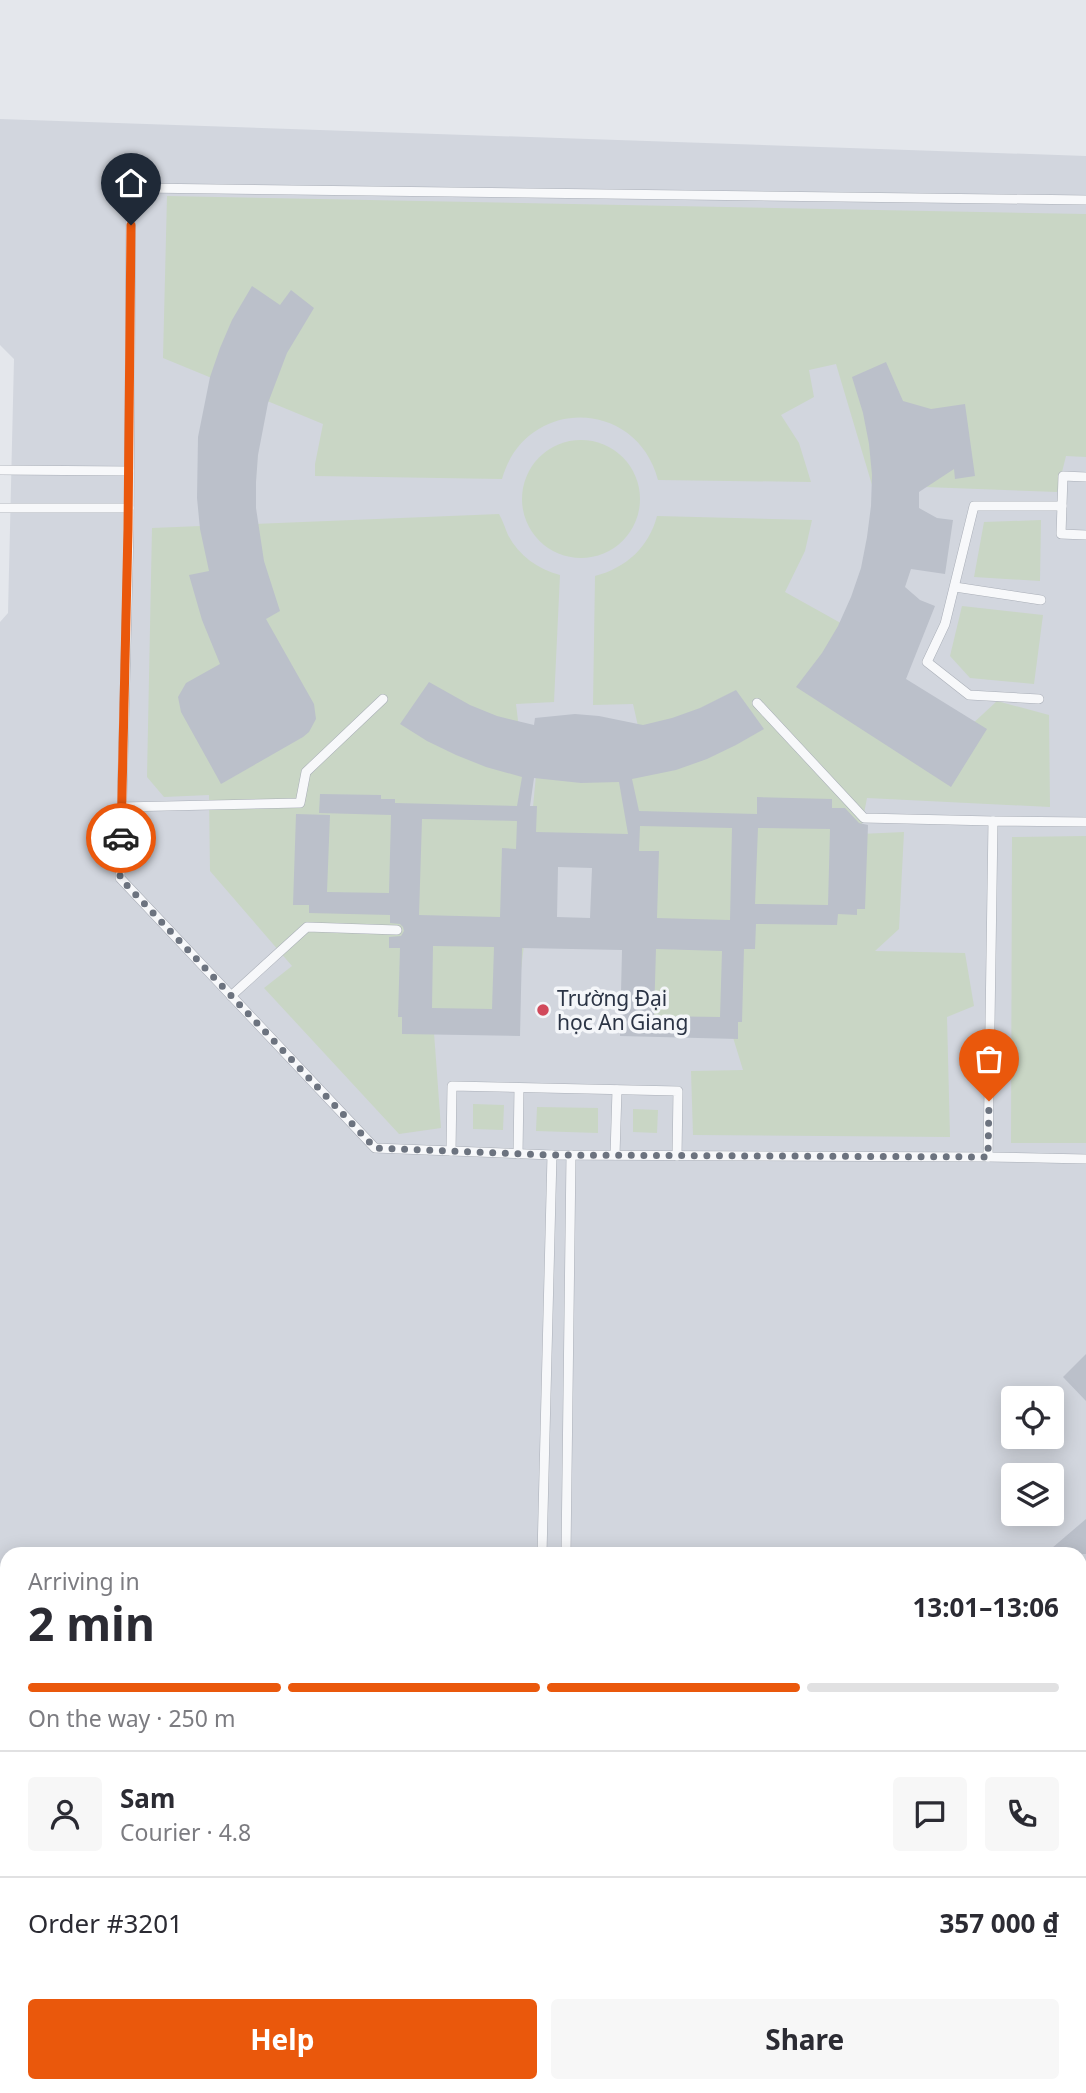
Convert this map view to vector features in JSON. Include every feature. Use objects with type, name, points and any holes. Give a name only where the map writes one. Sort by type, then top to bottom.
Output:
[{"type":"lane","points":[[1086,200],[141,188],[131,198],[129,508],[120,878],[375,1148],[552,1155],[1086,1159]]},
{"type":"lane","points":[[0,470],[129,471]]},
{"type":"lane","points":[[1086,477],[1063,476],[1061,534],[1086,534]]},
{"type":"lane","points":[[1039,699],[969,695],[927,662],[945,624],[974,506],[1062,506]]},
{"type":"lane","points":[[0,508],[129,508]]},
{"type":"lane","points":[[954,587],[1041,600]]},
{"type":"lane","points":[[121,807],[300,803],[306,772],[383,699]]},
{"type":"lane","points":[[757,703],[864,818],[1086,822]]},
{"type":"lane","points":[[988,1157],[993,821]]},
{"type":"lane","points":[[231,996],[307,927],[397,930]]},
{"type":"lane","points":[[451,1151],[452,1086],[678,1091],[677,1156]]},
{"type":"lane","points":[[518,1154],[519,1088]]},
{"type":"lane","points":[[615,1155],[617,1090]]},
{"type":"lane","points":[[542,1547],[552,1155]]},
{"type":"lane","points":[[566,1547],[571,1155]]},
{"type":"shaded area","name":"Trường Đại học An Giang","points":[[0,119],[1086,156],[1086,1547],[0,1547],[0,622],[8,613],[14,359],[0,345]]},
{"type":"green space","points":[[167,196],[1086,214],[1086,457],[1066,456],[1057,492],[872,485],[836,364],[809,370],[814,397],[781,415],[799,443],[811,482],[658,480],[646,453],[628,433],[605,422],[580,418],[556,421],[533,433],[514,452],[502,479],[315,476],[323,424],[163,358]]},
{"type":"green space","points":[[581,440],[614,450],[630,466],[640,499],[630,532],[614,548],[581,558],[548,548],[532,532],[522,499],[532,466],[548,450]]},
{"type":"green space","points":[[499,514],[512,543],[523,555],[544,569],[560,575],[554,702],[516,704],[531,828],[537,765],[645,757],[633,704],[593,705],[595,576],[617,568],[635,555],[648,537],[657,516],[812,520],[805,551],[785,592],[855,631],[850,675],[969,727],[997,701],[1049,715],[1050,807],[867,798],[860,834],[904,832],[899,929],[875,951],[965,953],[974,1006],[947,1017],[950,1137],[693,1135],[691,1071],[743,1070],[731,1031],[641,1033],[614,859],[535,853],[515,1020],[433,1019],[441,1128],[399,1134],[264,988],[292,966],[210,871],[209,795],[164,797],[147,777],[152,528]]},
{"type":"green space","points":[[1041,520],[1040,581],[974,577],[984,522]]},
{"type":"green space","points":[[962,606],[1043,615],[1034,684],[970,678],[950,656]]},
{"type":"green space","points":[[1086,836],[1086,1143],[1011,1143],[1012,837]]},
{"type":"green space","points":[[473,1104],[504,1105],[503,1130],[473,1129]]},
{"type":"green space","points":[[537,1107],[598,1108],[598,1133],[536,1131]]},
{"type":"green space","points":[[633,1109],[658,1110],[657,1133],[633,1132]]},
{"type":"building","points":[[252,286],[280,305],[291,290],[314,308],[287,353],[268,403],[258,455],[256,508],[264,561],[280,611],[266,619],[314,704],[316,719],[303,737],[221,784],[181,712],[178,697],[186,683],[220,664],[202,620],[189,575],[209,571],[197,498],[198,437],[210,377],[220,348],[232,320]]},
{"type":"building","points":[[886,362],[903,401],[931,409],[965,404],[975,476],[955,479],[954,469],[919,492],[919,508],[937,518],[953,520],[945,574],[911,569],[905,587],[920,600],[935,606],[906,679],[987,729],[951,787],[796,687],[822,653],[838,626],[861,568],[871,506],[872,475],[863,413],[852,377]]},
{"type":"building","points":[[429,682],[470,705],[497,716],[534,725],[535,718],[575,714],[643,725],[700,708],[736,690],[764,729],[707,759],[676,770],[632,779],[639,811],[757,814],[757,797],[832,799],[832,808],[845,808],[859,823],[868,825],[865,909],[857,909],[857,915],[838,914],[837,925],[756,924],[755,949],[744,949],[742,1022],[738,1022],[738,1039],[620,1036],[622,950],[522,948],[520,1036],[402,1034],[402,1017],[398,1017],[400,948],[389,948],[389,937],[401,936],[403,927],[390,923],[390,915],[309,913],[309,905],[293,905],[296,814],[330,815],[327,892],[389,893],[391,815],[319,813],[320,794],[381,795],[381,799],[395,799],[395,803],[517,806],[522,777],[456,755],[400,724]],"holes":[[[534,778],[581,783],[619,782],[628,834],[536,832],[537,806],[530,806]],[[422,819],[517,821],[516,849],[502,848],[500,917],[419,915]],[[640,826],[732,828],[730,920],[657,918],[659,851],[639,851]],[[758,828],[830,829],[828,905],[755,904]],[[558,867],[592,868],[590,918],[557,917]],[[433,946],[494,947],[492,1009],[432,1008]],[[656,949],[722,951],[720,1017],[654,1016]]]},
{"type":"building","points":[[1086,1354],[1086,1401],[1063,1377]]},
{"type":"building","points":[[1086,1519],[1086,1547],[1053,1547]]},
{"type":"way so far","points":[[121,838],[120,878],[375,1148],[552,1155],[988,1157],[989,1101]]},
{"type":"place","name":"Trường Đại học An Giang","points":[[543,1010]]},
{"type":"route","points":[[121,838],[131,225]]}]
